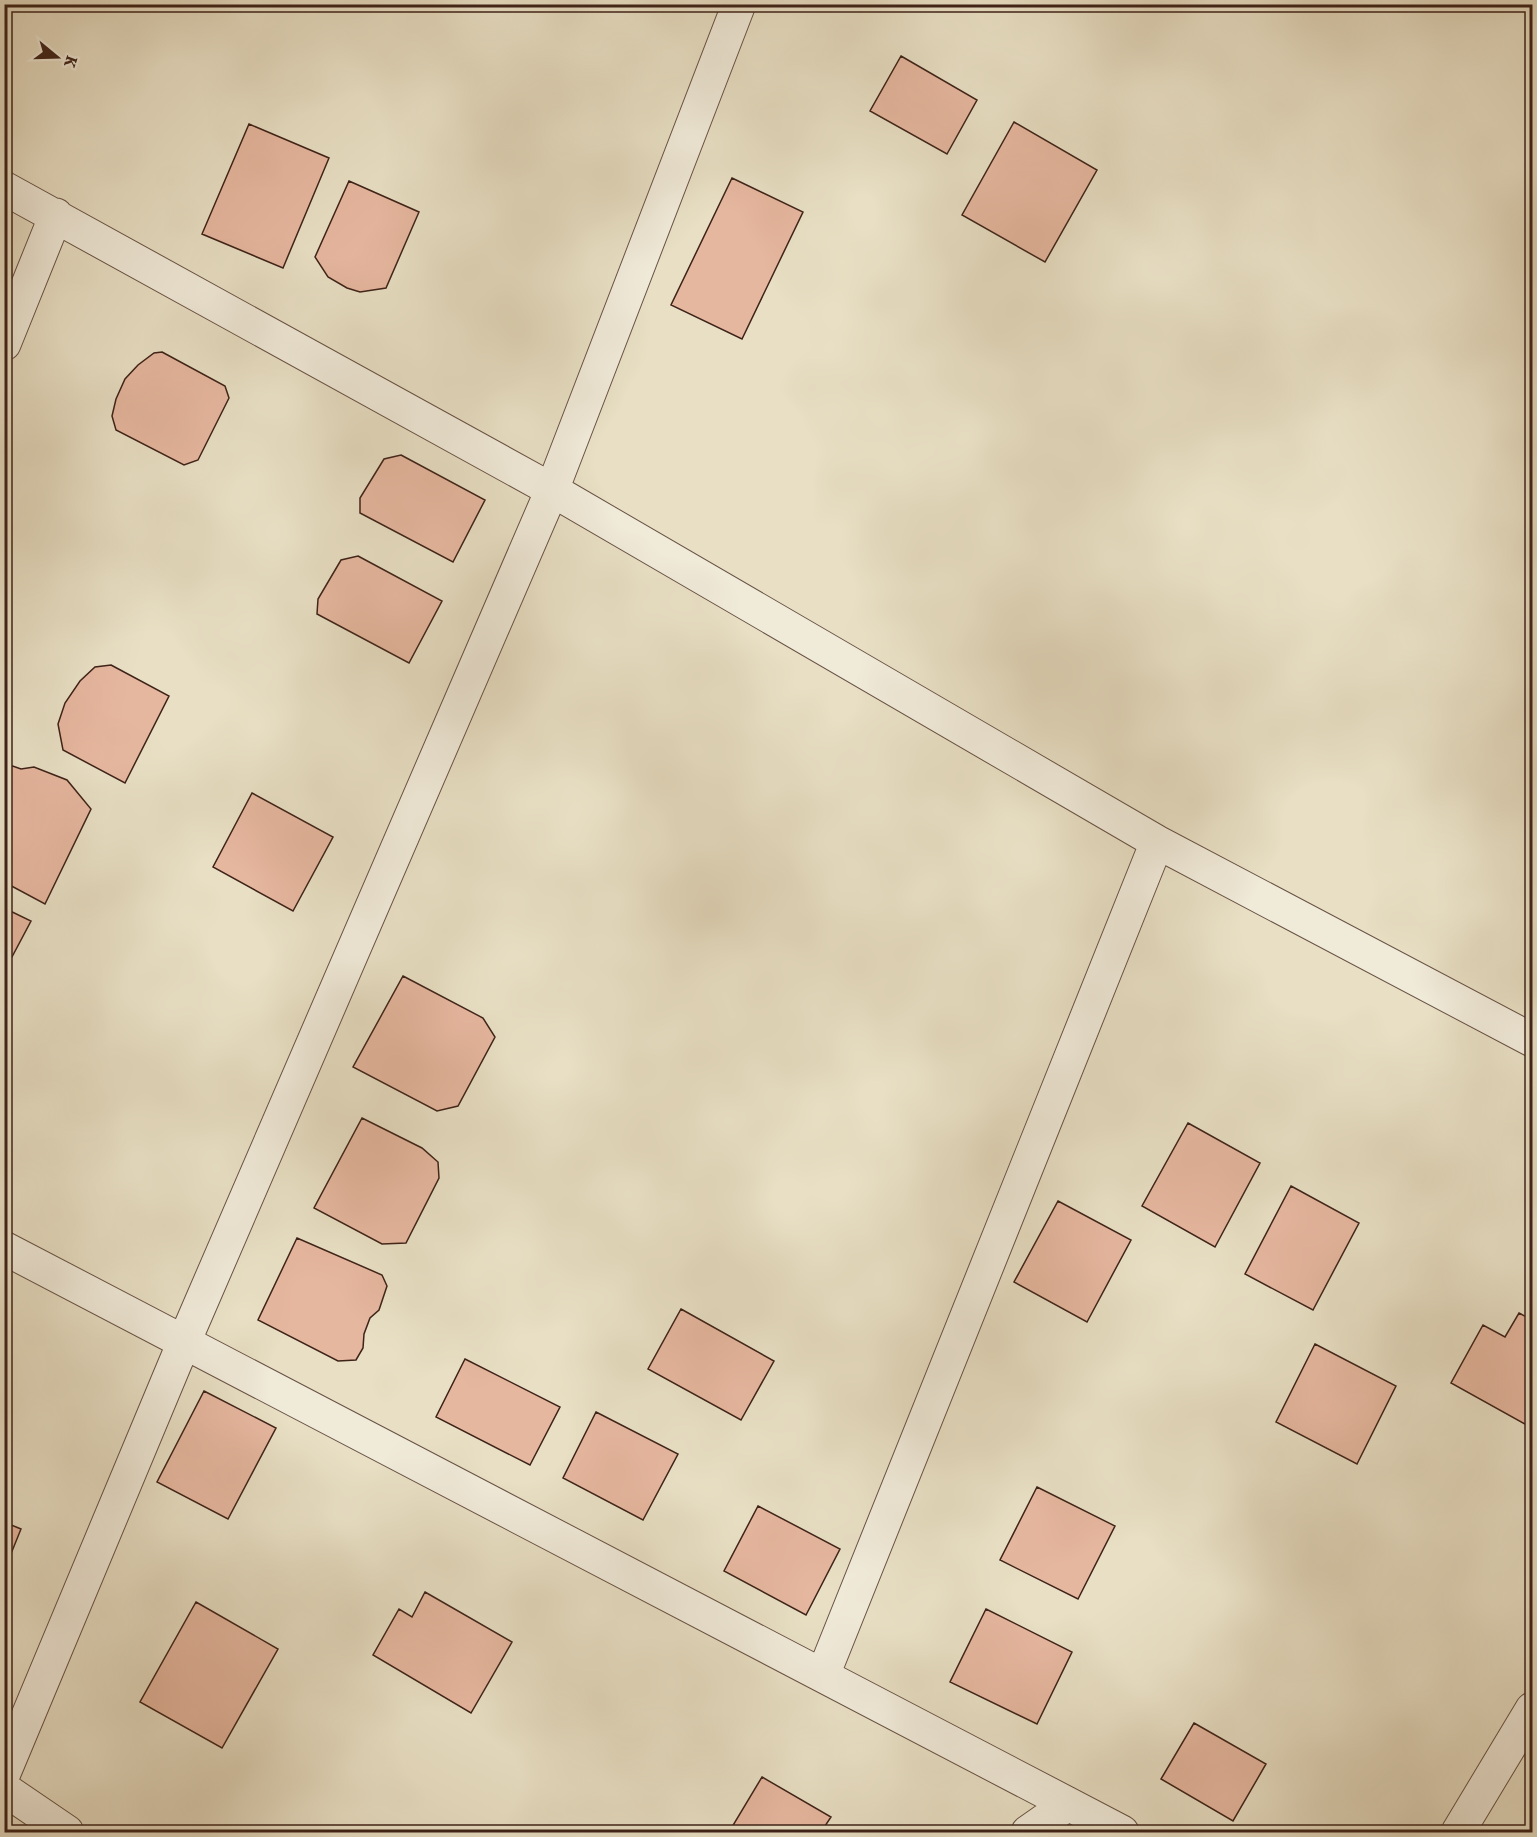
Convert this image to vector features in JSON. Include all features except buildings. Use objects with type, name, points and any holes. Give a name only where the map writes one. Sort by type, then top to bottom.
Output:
[{"type":"street","points":[[4,1773],[184,1342],[552,490],[739,4]]},
{"type":"street","points":[[4,188],[552,490],[1157,842],[1533,1040]]},
{"type":"street","points":[[4,344],[56,215]]},
{"type":"street","points":[[823,1675],[1157,842]]},
{"type":"street","points":[[4,1248],[1122,1833]]},
{"type":"street","points":[[1458,1833],[1533,1709]]},
{"type":"street","points":[[4,1789],[67,1833]]},
{"type":"street","points":[[1028,1833],[1068,1804]]}]
